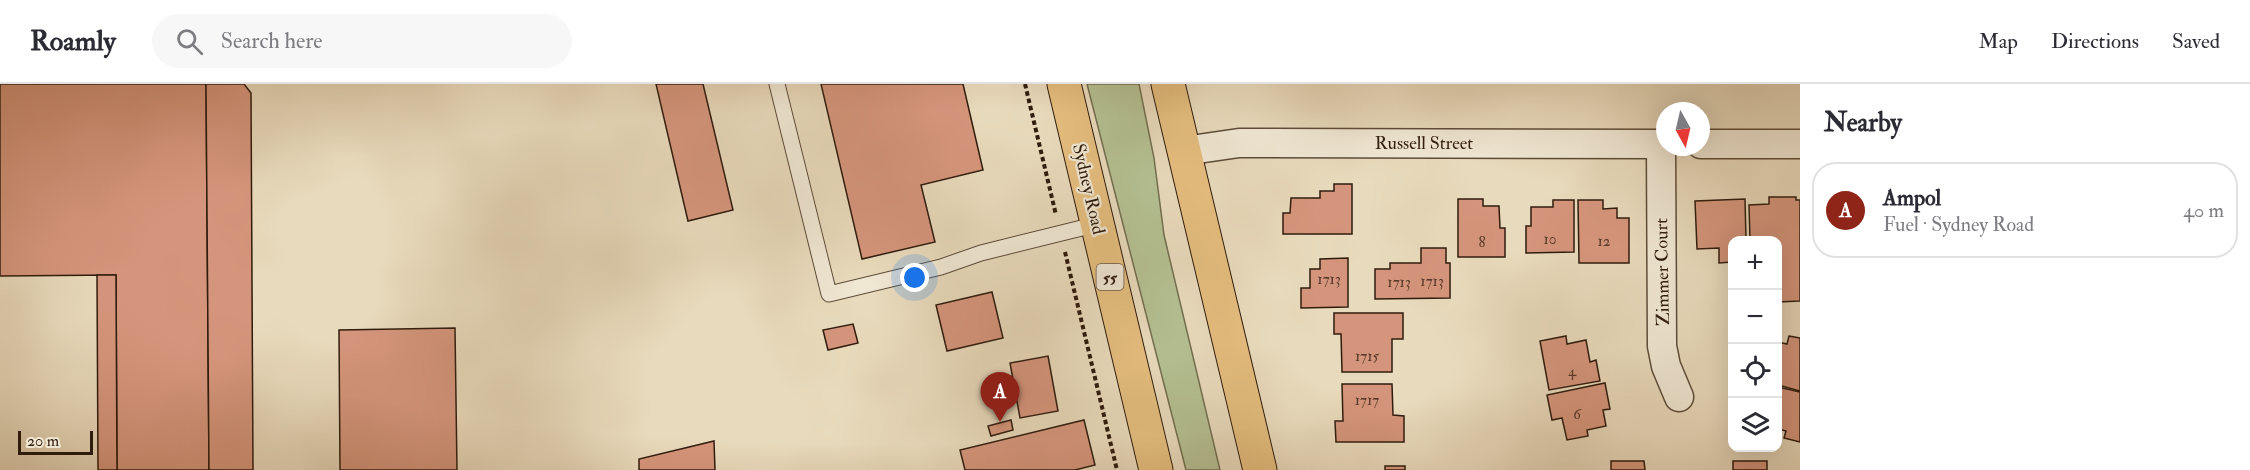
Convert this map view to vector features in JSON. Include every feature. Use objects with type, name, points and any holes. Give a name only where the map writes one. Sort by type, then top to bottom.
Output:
[{"type":"highway","name":"Sydney Road","points":[[1064,84],[1156,470]]},
{"type":"highway","points":[[1168,84],[1260,470]]},
{"type":"street","name":"Russell Street","points":[[1184,151],[1239,143],[1656,144]]},
{"type":"street","points":[[1710,144],[1800,144]]},
{"type":"street","name":"Zimmer Court","points":[[1663,156],[1662,346],[1666,366],[1679,397]]},
{"type":"lane","points":[[777,84],[829,294],[941,267],[981,253],[1098,224]]},
{"type":"path","points":[[1025,84],[1117,470]]},
{"type":"green space","points":[[1087,84],[1139,84],[1154,158],[1164,235],[1220,470],[1186,470]]},
{"type":"building","points":[[0,84],[206,84],[209,470],[117,470],[116,275],[0,276]]},
{"type":"building","points":[[206,84],[244,84],[251,93],[253,470],[209,470]]},
{"type":"building","points":[[656,84],[703,84],[733,210],[688,221]]},
{"type":"building","points":[[821,84],[963,84],[983,170],[921,185],[935,242],[862,259]]},
{"type":"building","points":[[1334,184],[1352,184],[1352,234],[1283,234],[1283,213],[1290,213],[1291,198],[1320,198],[1320,191],[1334,191]]},
{"type":"building","points":[[1769,197],[1796,197],[1796,200],[1800,200],[1800,301],[1782,302],[1782,236],[1750,236],[1749,205],[1769,204]]},
{"type":"building","points":[[1458,199],[1483,199],[1483,206],[1499,206],[1500,228],[1505,228],[1505,257],[1458,257]]},
{"type":"building","points":[[1745,199],[1746,236],[1728,236],[1728,262],[1719,263],[1719,248],[1697,249],[1695,201]]},
{"type":"building","points":[[1553,200],[1574,200],[1574,252],[1526,253],[1526,226],[1531,226],[1531,207],[1553,207]]},
{"type":"building","points":[[1578,200],[1603,200],[1603,209],[1617,208],[1617,218],[1629,218],[1629,263],[1579,263]]},
{"type":"building","points":[[1421,248],[1446,248],[1446,263],[1450,263],[1450,298],[1375,299],[1375,269],[1390,269],[1390,263],[1421,263]]},
{"type":"building","points":[[1348,258],[1348,307],[1301,308],[1301,288],[1310,288],[1310,269],[1320,269],[1320,259]]},
{"type":"building","points":[[97,275],[116,275],[117,470],[98,470]]},
{"type":"building","points":[[992,292],[1003,338],[947,351],[936,305]]},
{"type":"building","points":[[1334,313],[1403,313],[1403,339],[1392,339],[1392,372],[1342,372],[1341,334],[1334,334]]},
{"type":"building","points":[[853,324],[858,343],[828,350],[823,330]]},
{"type":"building","points":[[455,328],[457,470],[340,470],[339,330]]},
{"type":"building","points":[[1566,336],[1567,344],[1586,340],[1590,362],[1596,360],[1600,381],[1549,390],[1540,341]]},
{"type":"building","points":[[1789,336],[1800,338],[1800,391],[1782,386],[1782,343],[1787,344]]},
{"type":"building","points":[[1048,356],[1058,411],[1020,418],[1010,363]]},
{"type":"building","points":[[1605,383],[1610,409],[1603,410],[1606,426],[1587,430],[1588,436],[1567,440],[1562,418],[1552,420],[1547,395]]},
{"type":"building","points":[[1342,384],[1392,384],[1393,415],[1404,416],[1404,442],[1336,442],[1335,421],[1343,421]]},
{"type":"building","points":[[1782,388],[1800,392],[1800,442],[1784,438],[1786,431],[1782,430]]},
{"type":"building","points":[[1011,420],[1013,430],[991,436],[988,426]]},
{"type":"building","points":[[1084,420],[1095,465],[1075,470],[965,470],[960,450]]},
{"type":"building","points":[[714,441],[715,470],[639,470],[639,459]]},
{"type":"building","points":[[1611,461],[1644,461],[1645,470],[1611,470]]},
{"type":"building","points":[[1733,461],[1767,461],[1767,470],[1733,470]]},
{"type":"building","points":[[1385,466],[1405,466],[1405,470],[1385,470]]},
{"type":"place","name":"Ampol","points":[[1000,422]]}]
